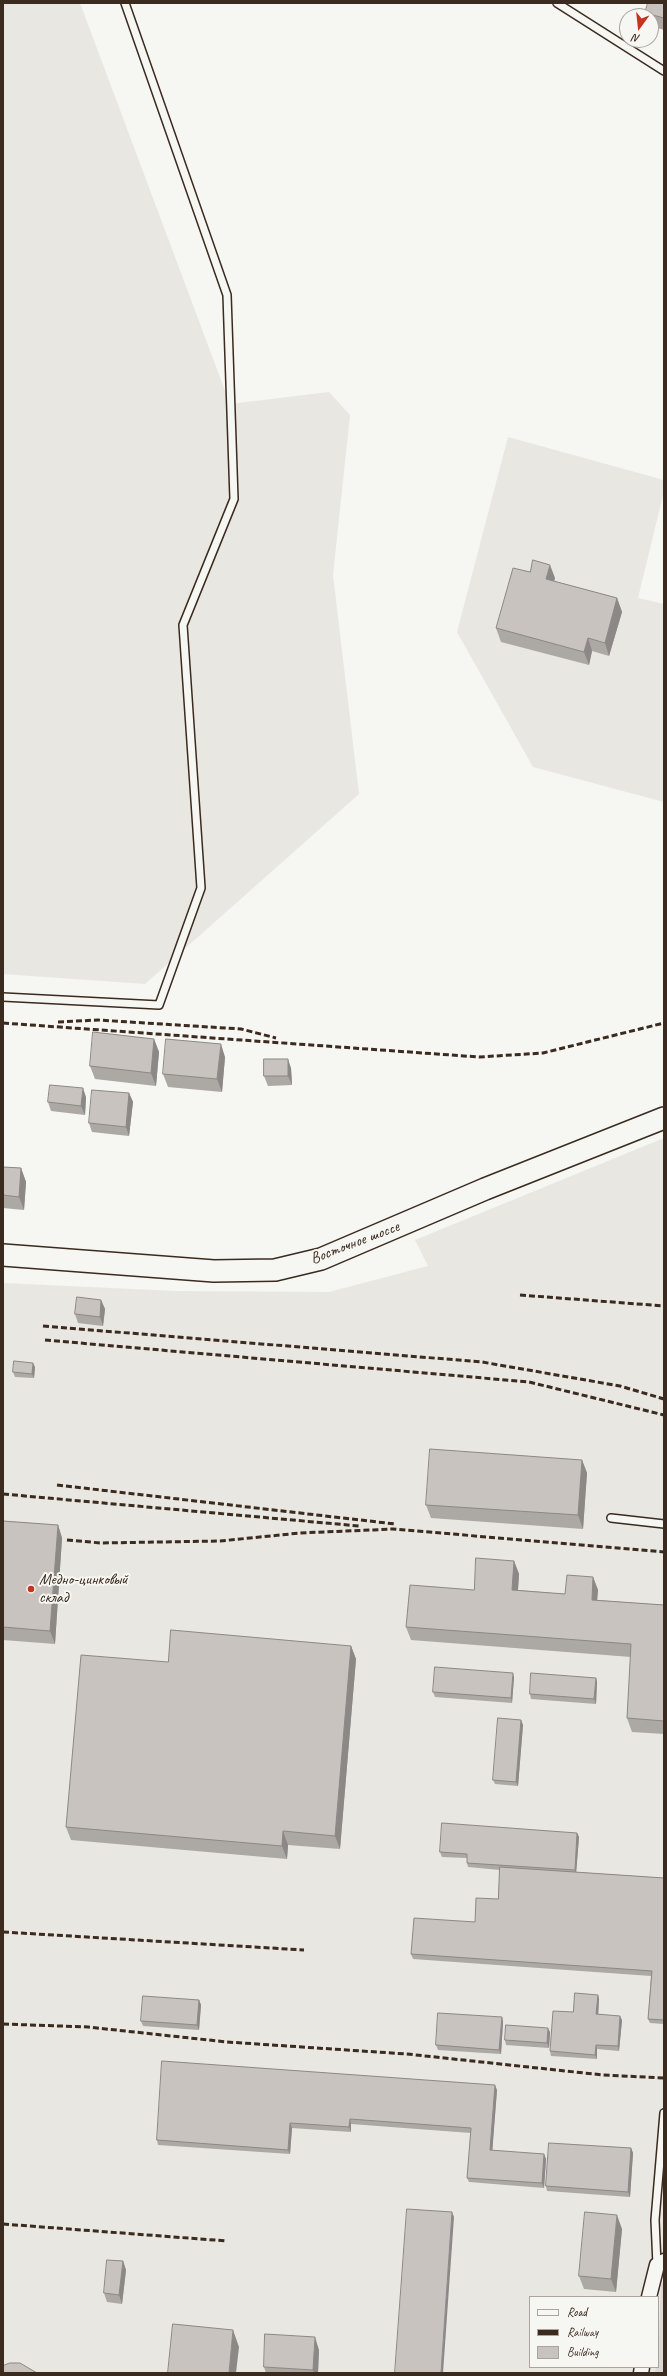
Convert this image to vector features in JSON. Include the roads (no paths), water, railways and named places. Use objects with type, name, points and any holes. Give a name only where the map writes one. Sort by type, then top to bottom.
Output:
[{"type":"main road","name":"Восточное шоссе","points":[[3,1254],[214,1271],[276,1270],[322,1259],[485,1190],[664,1118]]},
{"type":"street","points":[[649,2296],[661,2263]]},
{"type":"lane","points":[[3,997],[159,1005],[201,888],[183,625],[234,499],[227,295],[125,3]]},
{"type":"lane","points":[[557,3],[664,71]]},
{"type":"lane","points":[[611,1518],[664,1524]]},
{"type":"lane","points":[[661,2263],[655,2220],[664,2114]]},
{"type":"railway","points":[[58,1022],[98,1020],[241,1029],[276,1038]]},
{"type":"railway","points":[[3,1023],[479,1057],[543,1053],[664,1023]]},
{"type":"railway","points":[[520,1295],[664,1306]]},
{"type":"railway","points":[[43,1326],[482,1362],[620,1386],[664,1399]]},
{"type":"railway","points":[[45,1340],[529,1382],[664,1415]]},
{"type":"railway","points":[[57,1485],[395,1524]]},
{"type":"railway","points":[[3,1494],[359,1526]]},
{"type":"railway","points":[[67,1540],[101,1543],[220,1541],[300,1533],[393,1529],[664,1552]]},
{"type":"railway","points":[[3,1932],[304,1950]]},
{"type":"railway","points":[[3,2024],[88,2027],[227,2042],[407,2054],[603,2075],[664,2078]]},
{"type":"railway","points":[[3,2224],[227,2241]]},
{"type":"place","name":"Медно-цинковый склад","points":[[31,1589]]}]
